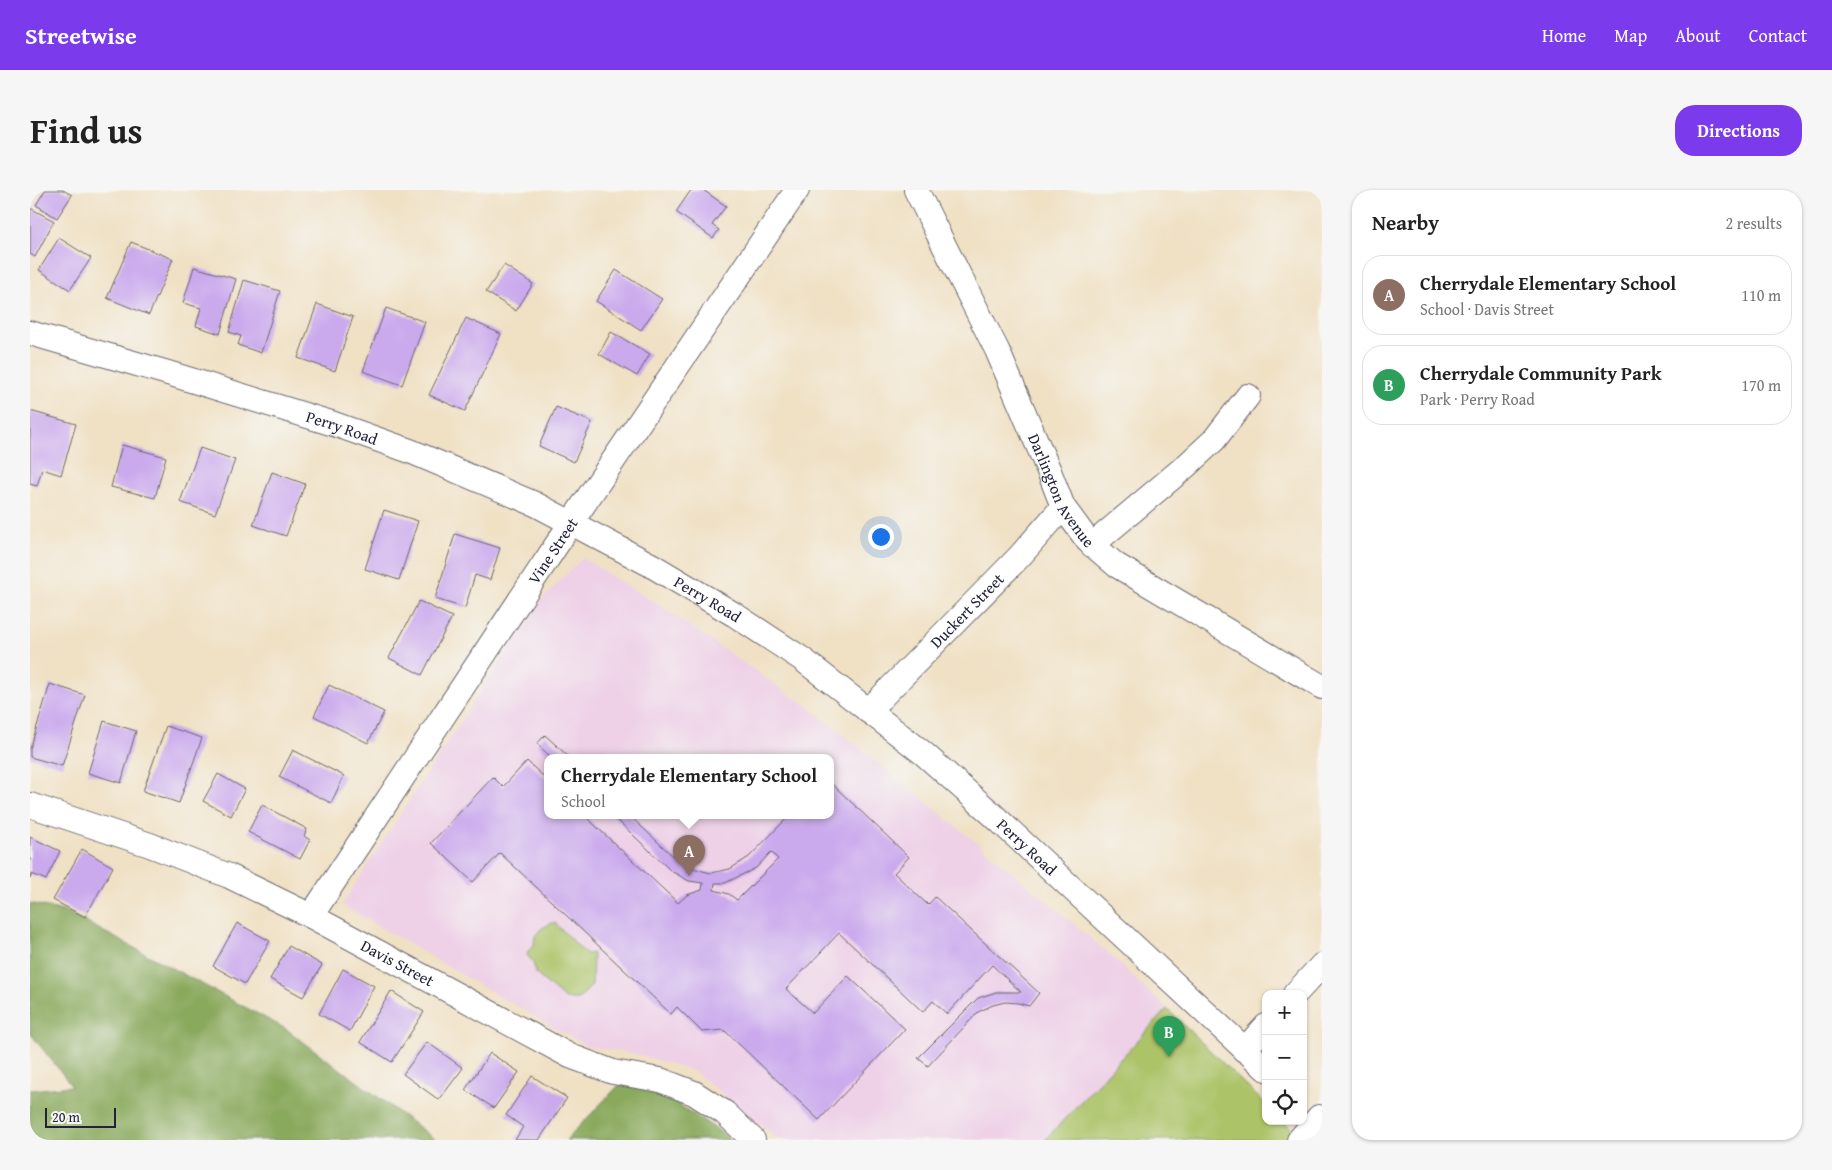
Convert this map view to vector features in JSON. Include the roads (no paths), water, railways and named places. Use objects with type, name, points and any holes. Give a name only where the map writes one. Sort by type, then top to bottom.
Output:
[{"type":"street","name":"Vine Street","points":[[311,916],[571,523],[797,190]]},
{"type":"street","name":"Darlington Avenue","points":[[916,190],[997,350],[1049,471],[1062,507],[1092,545],[1116,565],[1322,687]]},
{"type":"street","name":"Perry Road","points":[[30,334],[168,373],[334,424],[410,451],[535,504],[651,565],[735,615],[802,659],[923,752],[1262,1066]]},
{"type":"street","points":[[1092,545],[1214,440],[1248,396]]},
{"type":"street","name":"Duckert Street","points":[[868,711],[1019,557],[1062,507]]},
{"type":"street","name":"Davis Street","points":[[30,805],[159,848],[229,876],[311,916],[570,1056],[613,1072],[660,1080],[694,1093],[725,1113],[753,1140]]},
{"type":"street","points":[[1299,990],[1322,965]]},
{"type":"street","points":[[1244,1050],[1262,1030]]},
{"type":"street","points":[[1299,1140],[1315,1114]]},
{"type":"place","name":"Cherrydale Elementary School","points":[[689,876]]},
{"type":"place","name":"Cherrydale Community Park","points":[[1169,1057]]}]
